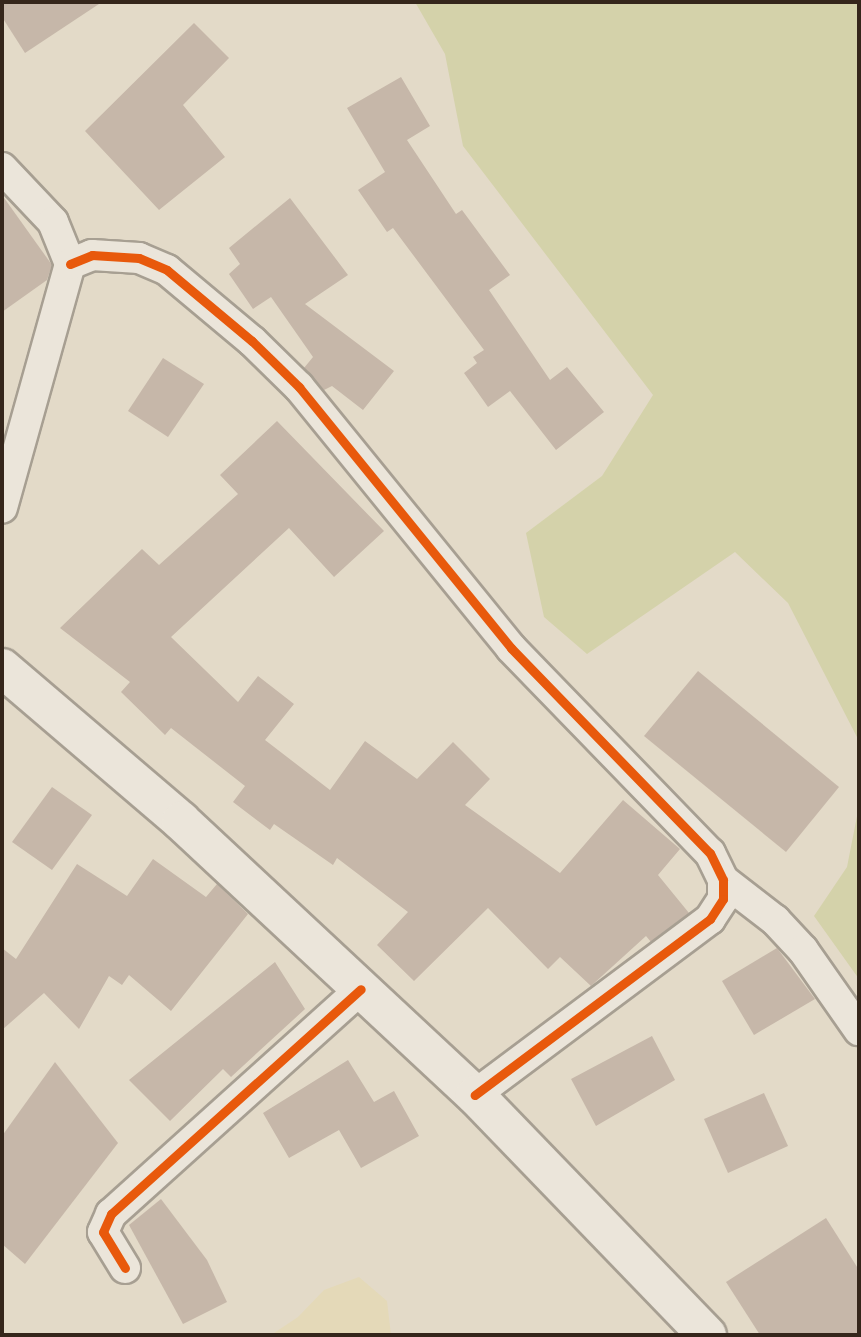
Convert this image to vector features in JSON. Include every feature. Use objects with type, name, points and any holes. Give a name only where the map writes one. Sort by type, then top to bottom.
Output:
[{"type":"main road","points":[[2,668],[180,821],[475,1095],[707,1335]]},
{"type":"street","points":[[2,168],[53,222],[70,264],[2,508]]},
{"type":"street","points":[[70,264],[92,255],[139,258],[167,270],[252,341],[299,387],[511,648],[710,853],[723,880],[723,899],[710,919],[475,1095]]},
{"type":"street","points":[[723,880],[775,920],[803,950],[859,1030]]},
{"type":"street","points":[[125,1268],[103,1232],[111,1214],[361,989]]},
{"type":"shaded area","points":[[415,2],[859,2],[859,741],[788,603],[735,552],[587,654],[544,617],[526,533],[602,476],[653,395],[463,146],[445,54]]},
{"type":"shaded area","points":[[859,806],[859,979],[814,916],[847,867]]},
{"type":"shaded area","points":[[359,1277],[387,1301],[391,1335],[271,1335],[298,1317],[324,1290]]},
{"type":"building","points":[[2,2],[102,2],[25,53],[2,17]]},
{"type":"building","points":[[194,23],[229,58],[183,105],[225,157],[159,210],[85,131]]},
{"type":"building","points":[[401,77],[430,126],[407,140],[456,214],[462,210],[510,275],[489,290],[550,380],[567,367],[604,412],[556,450],[510,391],[488,407],[464,373],[477,363],[473,357],[484,350],[393,228],[387,232],[358,190],[385,172],[347,108]]},
{"type":"building","points":[[2,195],[52,265],[47,280],[2,312]]},
{"type":"building","points":[[290,198],[348,275],[305,304],[394,371],[363,410],[332,386],[324,390],[304,368],[313,357],[271,297],[253,309],[229,274],[240,264],[229,248]]},
{"type":"building","points":[[163,358],[204,384],[168,437],[128,411]]},
{"type":"building","points":[[277,421],[384,531],[334,577],[289,528],[171,637],[238,702],[258,676],[294,704],[265,740],[330,790],[365,741],[417,779],[453,742],[490,779],[465,805],[560,873],[623,800],[680,849],[658,875],[689,913],[651,942],[646,936],[591,986],[560,957],[548,969],[488,908],[414,981],[377,945],[408,912],[337,858],[333,865],[274,824],[270,830],[233,802],[245,786],[171,728],[165,735],[121,692],[130,682],[60,628],[142,549],[159,565],[238,494],[220,475]]},
{"type":"building","points":[[698,671],[839,787],[786,852],[644,736]]},
{"type":"building","points":[[52,787],[92,815],[52,870],[12,842]]},
{"type":"building","points":[[153,859],[206,897],[217,884],[248,914],[171,1011],[129,975],[122,985],[109,976],[79,1029],[44,993],[2,1030],[2,948],[16,959],[77,864],[127,896]]},
{"type":"building","points":[[777,948],[815,999],[754,1035],[722,981]]},
{"type":"building","points":[[275,962],[305,1009],[231,1077],[223,1069],[170,1121],[129,1080]]},
{"type":"building","points":[[652,1036],[675,1080],[596,1126],[571,1079]]},
{"type":"building","points":[[348,1060],[374,1102],[394,1091],[419,1136],[361,1168],[339,1130],[289,1158],[263,1113]]},
{"type":"building","points":[[55,1062],[118,1143],[25,1264],[2,1244],[2,1136]]},
{"type":"building","points":[[764,1093],[788,1146],[728,1173],[704,1119]]},
{"type":"building","points":[[161,1199],[207,1260],[227,1302],[183,1324],[129,1225]]},
{"type":"building","points":[[826,1218],[859,1270],[859,1335],[760,1335],[726,1282]]},
{"type":"cycle path","points":[[70,264],[92,255],[139,258],[167,270],[252,341],[299,387],[511,648],[710,853],[723,880],[723,899],[710,919],[475,1095]]},
{"type":"cycle path","points":[[125,1268],[103,1232],[111,1214],[361,989]]}]
